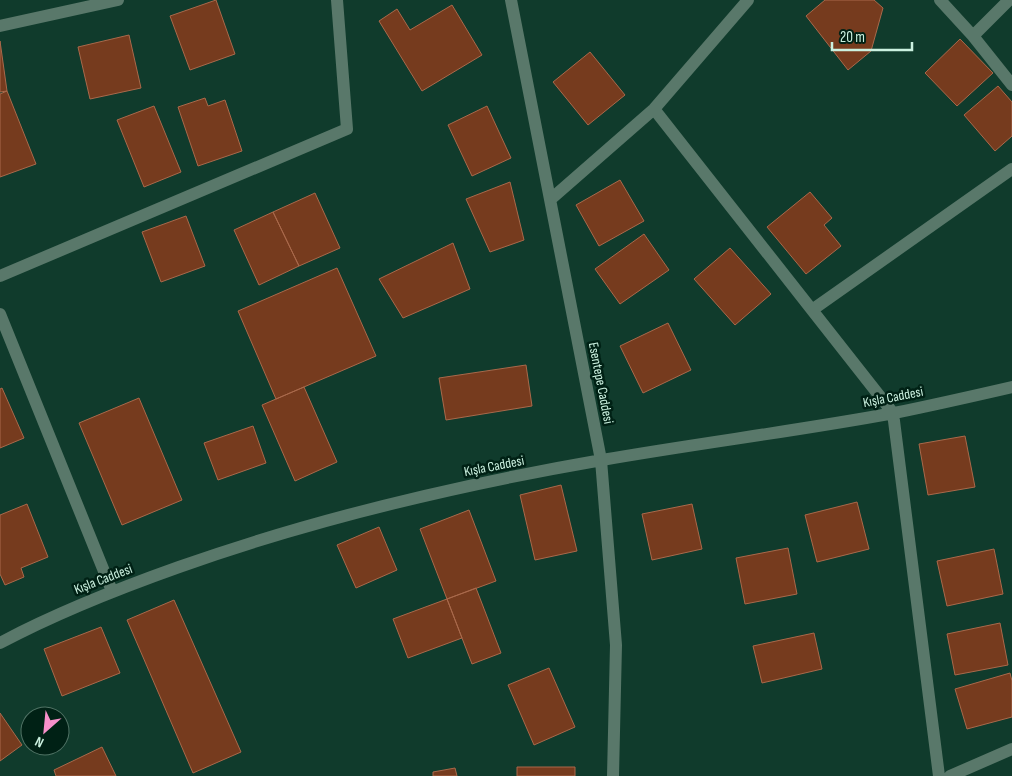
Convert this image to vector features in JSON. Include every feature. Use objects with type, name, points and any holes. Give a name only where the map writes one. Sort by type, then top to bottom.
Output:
[{"type":"street","points":[[0,26],[118,0]]},
{"type":"street","points":[[0,276],[347,129],[337,0]]},
{"type":"street","name":"Esentepe Caddesi","points":[[510,0],[601,460],[616,644],[613,776]]},
{"type":"street","points":[[551,200],[654,109],[748,0]]},
{"type":"street","points":[[940,0],[973,36],[1012,84]]},
{"type":"street","points":[[973,36],[1009,0]]},
{"type":"street","points":[[654,109],[893,413],[939,776]]},
{"type":"street","points":[[812,310],[1012,169]]},
{"type":"street","points":[[0,314],[112,591]]},
{"type":"street","name":"Kışla Caddesi","points":[[0,643],[48,617],[112,591],[229,549],[363,509],[601,460],[893,413],[1012,387]]},
{"type":"street","points":[[950,776],[1012,749]]},
{"type":"building","points":[[216,0],[235,54],[190,70],[170,16]]},
{"type":"building","points":[[825,0],[874,0],[883,8],[871,51],[848,70],[806,16]]},
{"type":"building","points":[[452,5],[482,55],[422,91],[379,21],[397,9],[410,30]]},
{"type":"building","points":[[129,35],[141,88],[90,99],[78,47]]},
{"type":"building","points":[[960,39],[993,73],[957,106],[925,73]]},
{"type":"building","points":[[0,41],[7,91],[0,92]]},
{"type":"building","points":[[590,52],[625,95],[588,125],[553,82]]},
{"type":"building","points":[[998,86],[1012,102],[1012,136],[995,151],[964,115]]},
{"type":"building","points":[[7,91],[36,164],[0,177],[0,94]]},
{"type":"building","points":[[205,98],[208,106],[225,100],[242,151],[198,166],[178,107]]},
{"type":"building","points":[[154,106],[181,172],[144,187],[117,120]]},
{"type":"building","points":[[487,106],[511,158],[472,176],[448,125]]},
{"type":"building","points":[[620,180],[644,221],[599,246],[576,205]]},
{"type":"building","points":[[510,182],[524,240],[490,252],[466,199]]},
{"type":"building","points":[[810,192],[832,218],[824,225],[841,246],[806,274],[767,227]]},
{"type":"building","points":[[315,193],[340,248],[299,266],[273,212]]},
{"type":"building","points":[[273,212],[299,266],[259,285],[234,230]]},
{"type":"building","points":[[186,216],[205,266],[161,282],[142,232]]},
{"type":"building","points":[[644,234],[669,270],[620,304],[595,269]]},
{"type":"building","points":[[453,243],[470,289],[403,318],[379,279]]},
{"type":"building","points":[[730,248],[771,294],[735,325],[694,279]]},
{"type":"building","points":[[337,268],[376,356],[276,399],[238,311]]},
{"type":"building","points":[[668,323],[691,370],[643,393],[620,346]]},
{"type":"building","points":[[526,365],[532,406],[446,420],[439,378]]},
{"type":"building","points":[[304,387],[337,462],[295,481],[262,405]]},
{"type":"building","points":[[2,388],[24,438],[0,448],[0,389]]},
{"type":"building","points":[[139,398],[182,500],[122,525],[79,423]]},
{"type":"building","points":[[253,426],[266,463],[218,480],[204,443]]},
{"type":"building","points":[[965,436],[975,487],[928,495],[919,444]]},
{"type":"building","points":[[561,485],[577,551],[535,560],[520,495]]},
{"type":"building","points":[[857,502],[869,549],[817,562],[805,515]]},
{"type":"building","points":[[27,504],[48,557],[21,568],[24,577],[5,585],[0,574],[0,515]]},
{"type":"building","points":[[692,504],[702,549],[652,560],[642,514]]},
{"type":"building","points":[[469,510],[496,581],[447,599],[420,529]]},
{"type":"building","points":[[379,527],[397,570],[356,588],[337,545]]},
{"type":"building","points":[[788,548],[797,594],[745,604],[736,558]]},
{"type":"building","points":[[994,549],[1003,594],[947,606],[937,561]]},
{"type":"building","points":[[476,588],[501,653],[472,664],[447,599]]},
{"type":"building","points":[[447,599],[462,638],[408,658],[393,619]]},
{"type":"building","points":[[174,600],[241,752],[193,773],[127,620]]},
{"type":"building","points":[[1000,623],[1008,665],[955,675],[947,634]]},
{"type":"building","points":[[101,627],[120,673],[62,696],[44,649]]},
{"type":"building","points":[[814,633],[822,669],[762,683],[753,646]]},
{"type":"building","points":[[549,668],[575,727],[534,745],[508,685]]},
{"type":"building","points":[[1010,673],[1012,681],[1012,717],[967,729],[955,689]]},
{"type":"building","points":[[0,713],[20,742],[20,746],[0,761]]},
{"type":"building","points":[[102,747],[116,776],[56,776],[54,770]]},
{"type":"building","points":[[517,767],[575,767],[575,776],[517,776]]},
{"type":"building","points":[[455,768],[457,776],[433,776],[433,772]]}]
